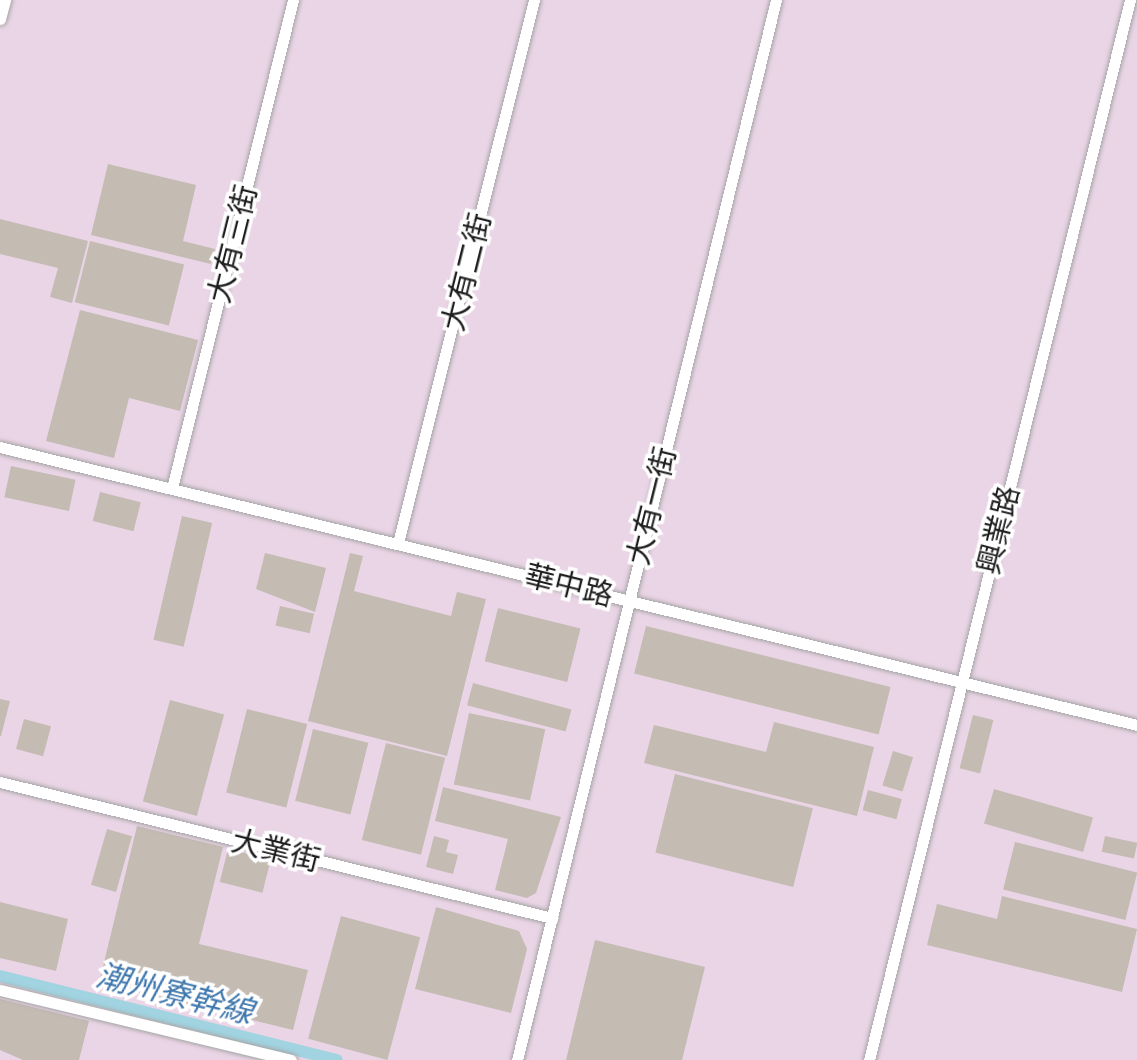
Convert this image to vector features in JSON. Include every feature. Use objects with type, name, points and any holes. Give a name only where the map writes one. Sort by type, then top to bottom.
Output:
[{"type":"street","points":[[0,19],[5,0]]},
{"type":"street","name":"大有三街","points":[[172,488],[293,0]]},
{"type":"street","name":"大有二街","points":[[398,543],[534,0]]},
{"type":"street","name":"大有一街","points":[[517,1060],[776,0]]},
{"type":"street","name":"興業路","points":[[869,1060],[960,680],[1130,0]]},
{"type":"street","name":"華中路","points":[[0,447],[1137,725]]},
{"type":"street","name":"大業街","points":[[0,782],[552,918]]},
{"type":"street","points":[[0,990],[291,1060]]},
{"type":"shaded area","points":[[0,0],[1137,0],[1137,1060],[0,1060]]},
{"type":"building","points":[[108,164],[196,185],[183,241],[215,249],[211,264],[91,235]]},
{"type":"building","points":[[0,219],[88,241],[72,303],[50,297],[58,268],[0,254]]},
{"type":"building","points":[[90,241],[184,264],[169,326],[75,302]]},
{"type":"building","points":[[80,310],[198,340],[180,411],[129,398],[114,458],[46,441]]},
{"type":"building","points":[[11,466],[76,480],[69,511],[4,497]]},
{"type":"building","points":[[100,492],[141,502],[133,531],[93,521]]},
{"type":"building","points":[[182,516],[212,523],[184,647],[153,640]]},
{"type":"building","points":[[265,553],[326,568],[315,612],[256,589]]},
{"type":"building","points":[[350,553],[363,556],[354,591],[451,616],[457,592],[486,599],[447,756],[308,721]]},
{"type":"building","points":[[280,606],[314,614],[310,633],[276,625]]},
{"type":"building","points":[[498,608],[580,629],[567,682],[485,661]]},
{"type":"building","points":[[646,626],[891,687],[879,735],[634,674]]},
{"type":"building","points":[[473,683],[572,709],[566,732],[467,705]]},
{"type":"building","points":[[0,699],[10,701],[1,736],[0,736]]},
{"type":"building","points":[[170,700],[224,714],[197,816],[143,801]]},
{"type":"building","points":[[247,709],[307,724],[286,807],[226,792]]},
{"type":"building","points":[[469,713],[545,729],[530,801],[454,784]]},
{"type":"building","points":[[973,715],[993,720],[980,773],[960,768]]},
{"type":"building","points":[[24,719],[51,726],[43,756],[16,749]]},
{"type":"building","points":[[774,722],[874,747],[857,816],[644,763],[654,725],[766,752]]},
{"type":"building","points":[[313,729],[368,743],[350,815],[295,801]]},
{"type":"building","points":[[386,743],[445,758],[421,855],[362,840]]},
{"type":"building","points":[[893,751],[913,757],[903,792],[882,785]]},
{"type":"building","points":[[675,774],[813,808],[793,887],[655,853]]},
{"type":"building","points":[[443,787],[561,817],[536,893],[527,898],[495,890],[508,839],[435,821]]},
{"type":"building","points":[[994,789],[1093,817],[1083,852],[984,824]]},
{"type":"building","points":[[868,790],[902,799],[896,819],[863,810]]},
{"type":"building","points":[[137,826],[223,847],[199,944],[308,970],[293,1030],[99,983]]},
{"type":"building","points":[[107,829],[132,836],[116,892],[91,885]]},
{"type":"building","points":[[434,836],[449,840],[446,852],[458,855],[453,874],[426,867]]},
{"type":"building","points":[[1105,836],[1137,843],[1134,859],[1102,852]]},
{"type":"building","points":[[1015,842],[1137,872],[1125,920],[1003,890]]},
{"type":"building","points":[[228,849],[271,860],[262,893],[220,882]]},
{"type":"building","points":[[1002,896],[1137,929],[1122,992],[927,945],[937,904],[997,919]]},
{"type":"building","points":[[0,902],[68,919],[56,971],[0,958]]},
{"type":"building","points":[[436,907],[519,931],[527,949],[511,1013],[415,989]]},
{"type":"building","points":[[341,916],[420,937],[387,1060],[308,1039]]},
{"type":"building","points":[[595,940],[705,967],[682,1060],[566,1060]]},
{"type":"building","points":[[0,999],[89,1021],[79,1060],[23,1060],[0,1050]]},
{"type":"waterway","name":"潮州寮幹線","points":[[0,976],[337,1060]]}]
